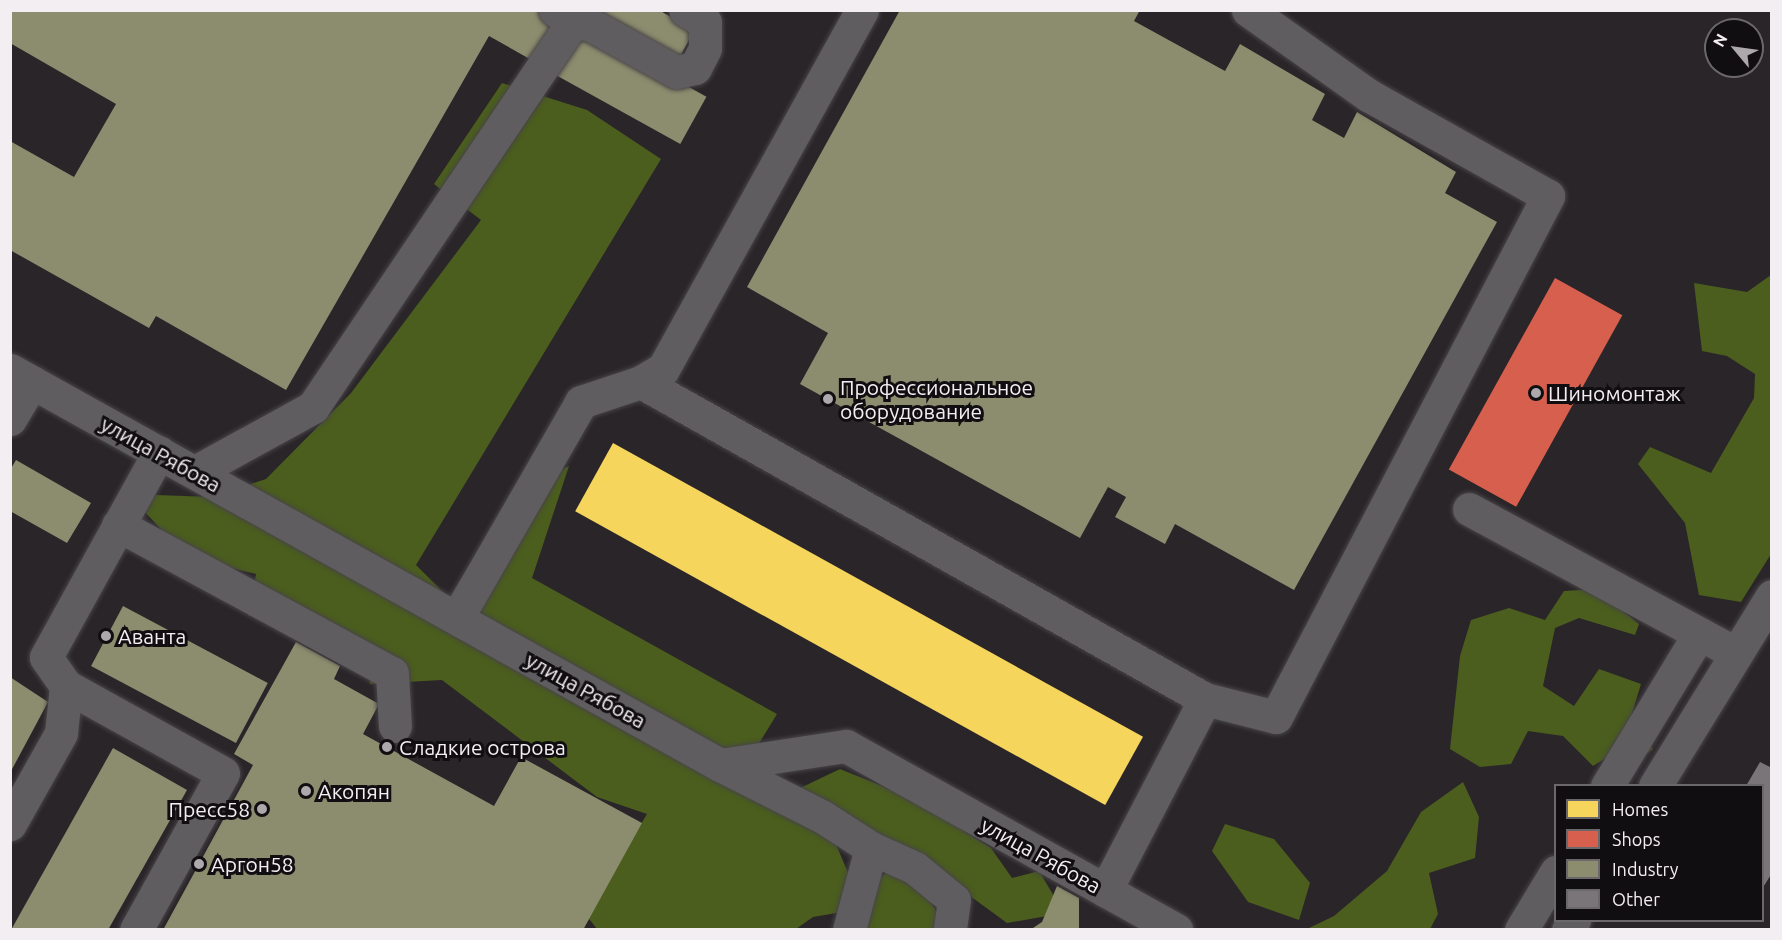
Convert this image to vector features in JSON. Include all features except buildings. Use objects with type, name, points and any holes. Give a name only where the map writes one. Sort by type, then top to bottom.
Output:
[{"type":"street","points":[[457,618],[581,402],[641,382],[663,369],[862,10]]},
{"type":"street","points":[[641,382],[1205,699],[1276,717],[1548,196],[1368,94],[1248,10]]},
{"type":"street","points":[[195,472],[313,407],[564,16],[591,25],[676,72],[695,68],[705,48],[703,14]]},
{"type":"street","points":[[10,419],[21,376]]},
{"type":"street","name":"улица Рябова","points":[[21,376],[720,765],[846,746],[1176,930]]},
{"type":"street","points":[[136,930],[223,773],[66,686],[46,657],[159,452]]},
{"type":"street","points":[[1469,509],[1735,653]]},
{"type":"street","points":[[118,525],[392,673],[395,726]]},
{"type":"street","points":[[1656,784],[1772,596]]},
{"type":"street","points":[[1608,784],[1699,634]]},
{"type":"street","points":[[10,824],[61,733],[66,686]]},
{"type":"street","points":[[1105,891],[1205,699]]},
{"type":"street","points":[[720,765],[823,816],[871,848],[915,868],[954,900],[950,930]]},
{"type":"street","points":[[849,930],[871,848]]},
{"type":"street","points":[[1521,930],[1554,875]]},
{"type":"green space","points":[[502,83],[587,110],[661,159],[416,565],[449,598],[514,493],[569,466],[532,578],[777,714],[733,786],[835,842],[857,894],[889,871],[924,890],[946,929],[860,929],[848,911],[813,917],[796,929],[597,929],[586,915],[647,814],[597,797],[442,680],[370,684],[366,655],[296,604],[248,616],[256,574],[187,557],[128,494],[212,497],[266,479],[351,393],[481,220],[434,184]]},
{"type":"green space","points":[[1771,275],[1771,554],[1741,602],[1699,595],[1685,523],[1638,464],[1650,447],[1711,473],[1754,398],[1755,374],[1727,356],[1702,351],[1694,283],[1747,292]]},
{"type":"green space","points":[[1595,589],[1639,624],[1635,635],[1579,618],[1555,628],[1543,686],[1574,706],[1599,669],[1641,684],[1630,720],[1653,749],[1640,759],[1614,753],[1593,766],[1563,736],[1528,731],[1511,764],[1480,767],[1450,749],[1460,656],[1471,620],[1509,608],[1545,620],[1564,591]]},
{"type":"green space","points":[[840,769],[907,796],[991,848],[1012,878],[1039,871],[1064,913],[1007,923],[955,885],[794,791]]},
{"type":"green space","points":[[1463,782],[1479,817],[1475,858],[1429,873],[1438,914],[1430,929],[1307,929],[1334,916],[1387,871],[1421,812]]},
{"type":"green space","points":[[1225,824],[1274,839],[1310,883],[1299,920],[1248,902],[1212,851]]},
{"type":"place","name":"Шиномонтаж","points":[[1536,393]]},
{"type":"place","name":"Профессиональное оборудование","points":[[828,399]]},
{"type":"place","name":"Аванта","points":[[106,636]]},
{"type":"place","name":"Сладкие острова","points":[[387,747]]},
{"type":"place","name":"Акопян","points":[[306,791]]},
{"type":"place","name":"Пресс58","points":[[262,809]]},
{"type":"place","name":"Аргон58","points":[[199,864]]}]
